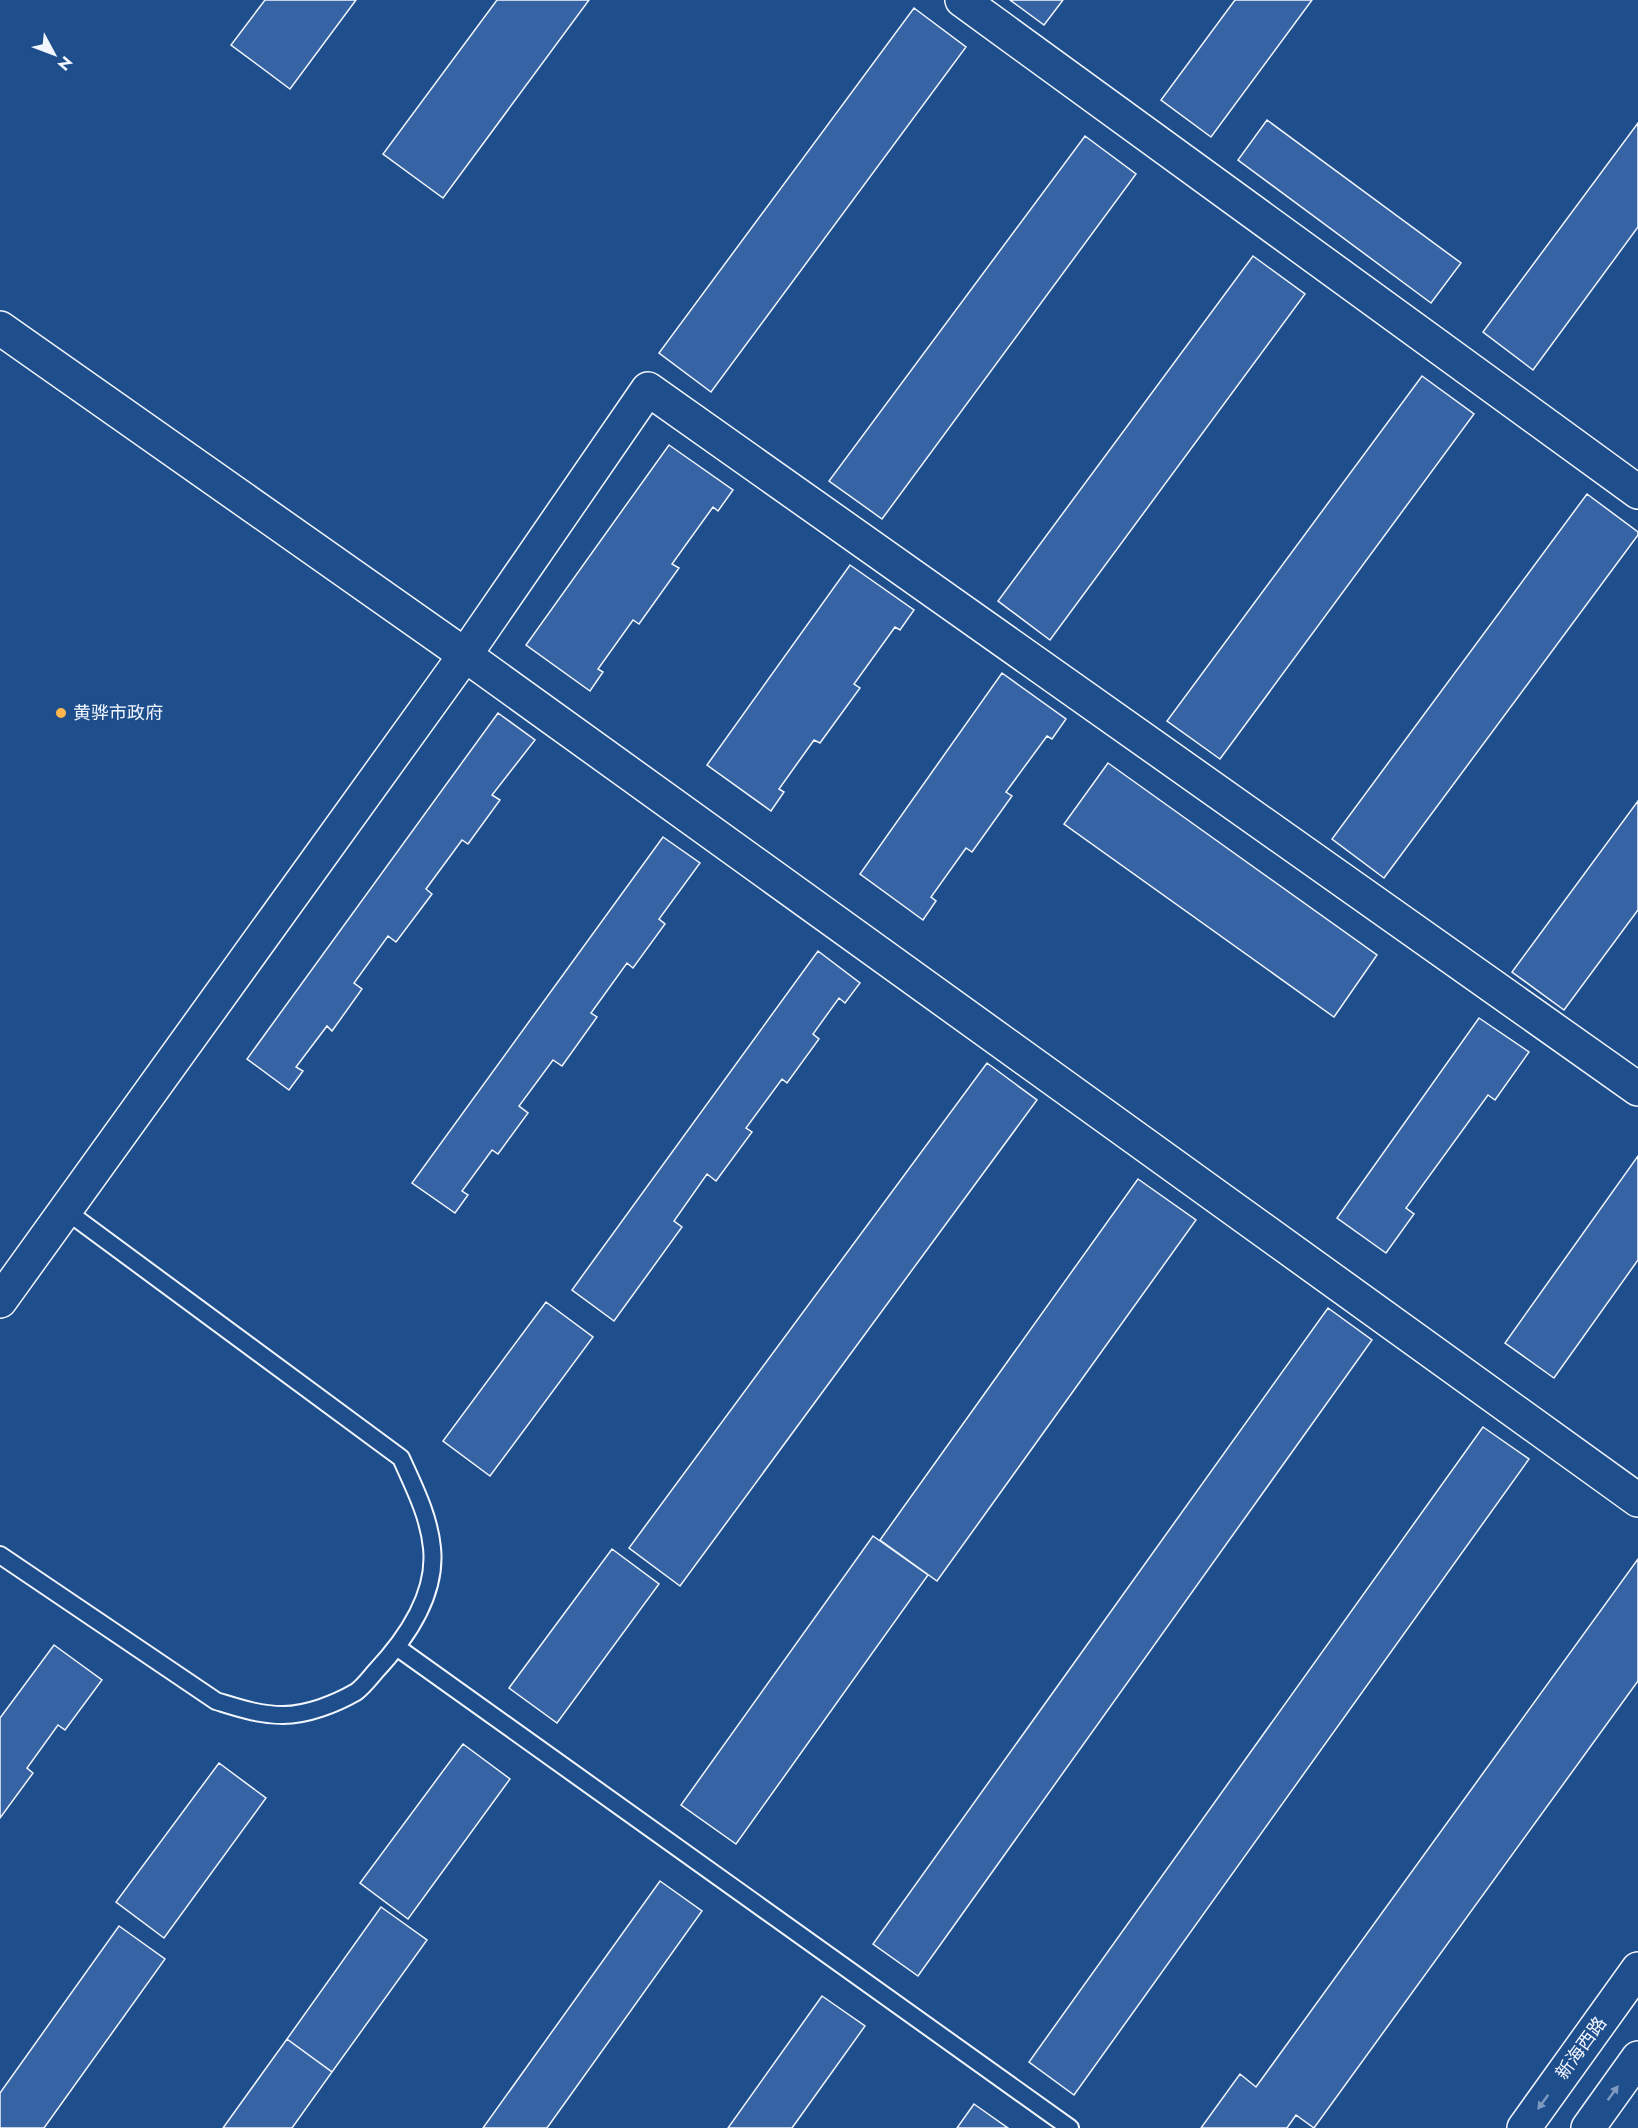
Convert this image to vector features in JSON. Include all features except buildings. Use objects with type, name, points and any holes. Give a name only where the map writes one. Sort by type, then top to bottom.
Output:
[{"type":"street","points":[[962,0],[1638,492]]},
{"type":"street","points":[[0,328],[465,655],[1638,1500]]},
{"type":"street","points":[[0,1301],[465,655],[648,389],[1638,1089]]},
{"type":"street","name":"新海西路","points":[[1524,2128],[1638,1969]]},
{"type":"street","points":[[1588,2128],[1638,2058]]},
{"type":"lane","points":[[0,1555],[193,1688],[216,1701],[254,1713],[285,1715],[322,1708],[357,1691],[398,1648],[421,1609],[432,1550],[426,1516],[401,1458],[65,1210]]},
{"type":"lane","points":[[398,1648],[1070,2128]]},
{"type":"place","name":"黄骅市政府","points":[[61,713]]}]
